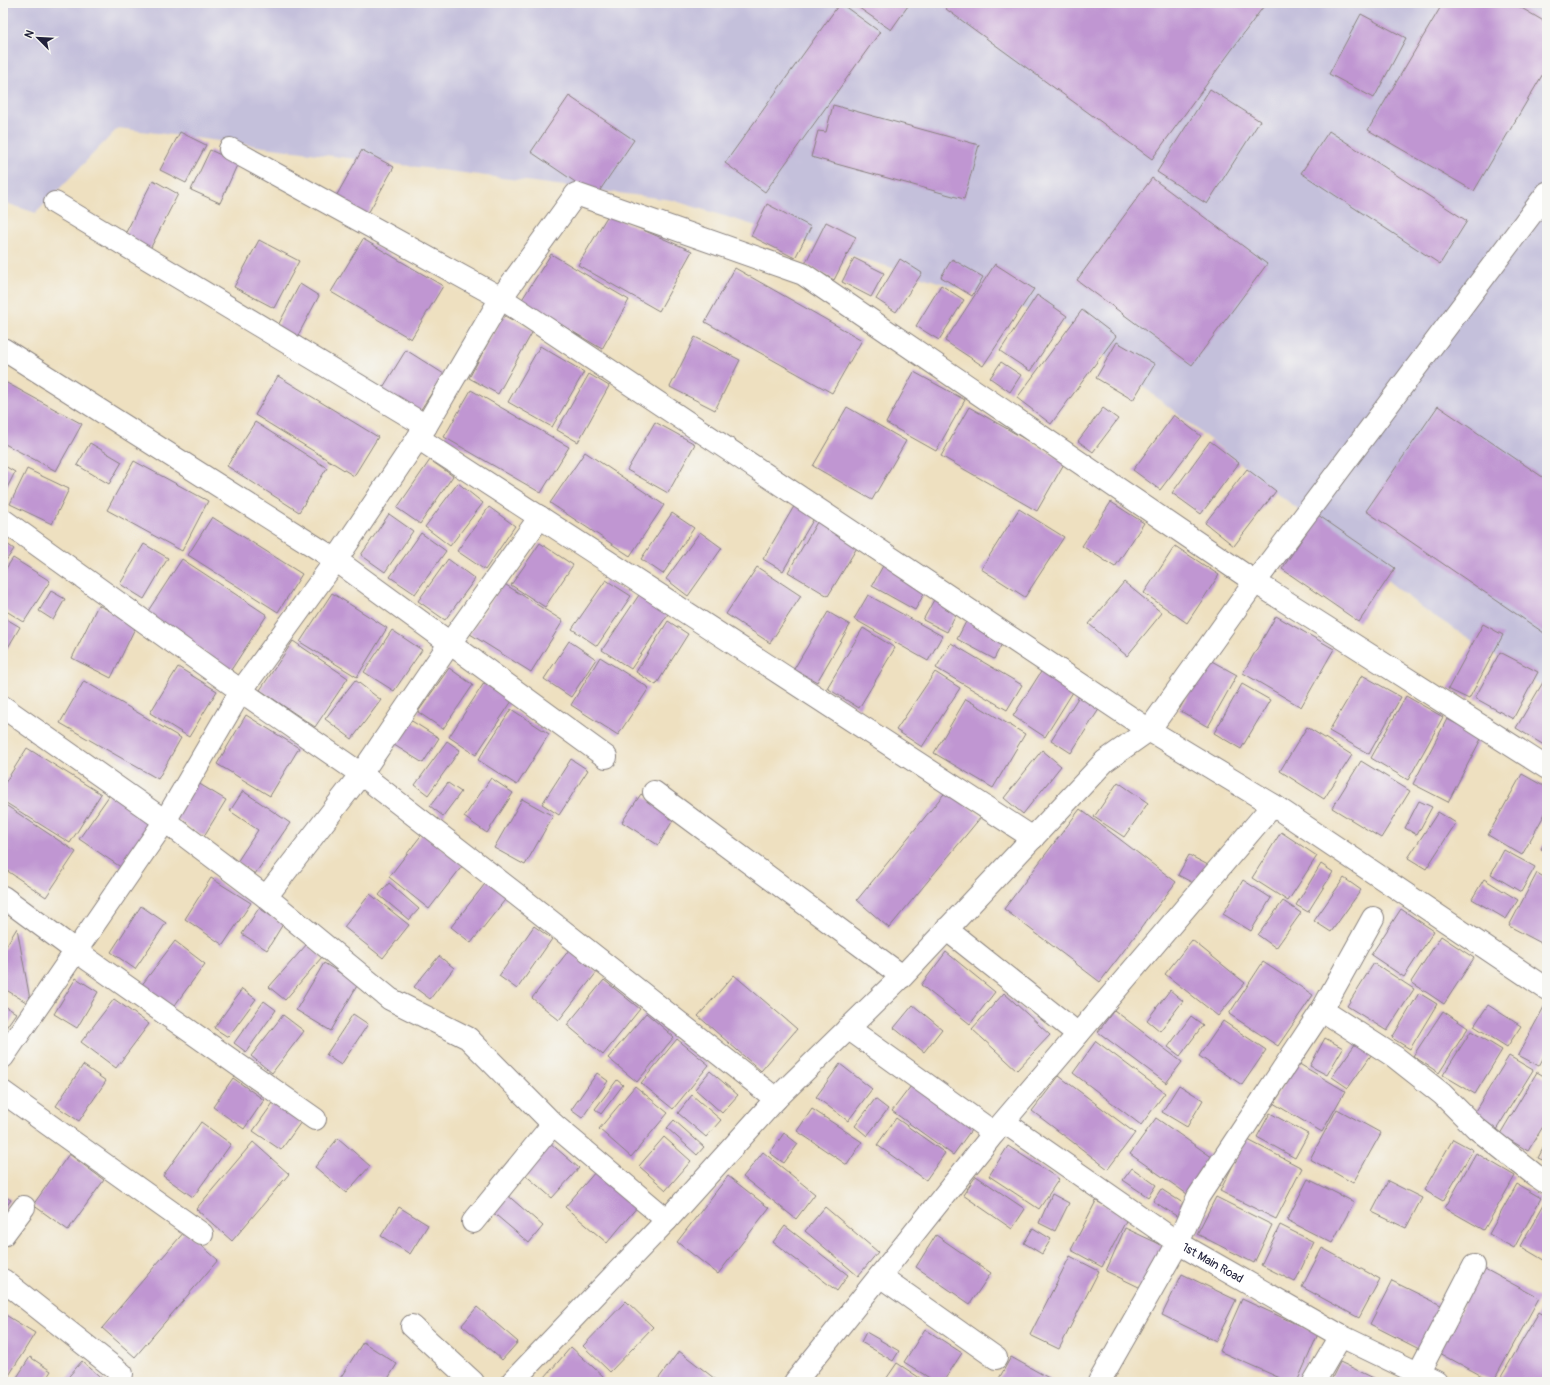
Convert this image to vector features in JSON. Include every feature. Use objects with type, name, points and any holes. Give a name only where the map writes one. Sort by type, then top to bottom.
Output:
[{"type":"street","points":[[230,149],[501,298],[1149,730],[1274,805],[1547,988]]},
{"type":"street","points":[[512,1382],[667,1220],[776,1099],[902,977],[1105,761],[1149,730],[1255,582],[1547,193]]},
{"type":"street","points":[[3,1057],[165,821],[240,691],[336,560],[422,432],[501,298],[576,194],[803,274],[1255,582],[1547,768]]},
{"type":"street","points":[[55,203],[422,432],[540,517],[1033,838]]},
{"type":"street","points":[[3,349],[336,560],[606,757]]},
{"type":"street","points":[[266,897],[361,774],[450,643],[540,517]]},
{"type":"street","points":[[3,520],[240,691],[361,774],[776,1099]]},
{"type":"street","points":[[3,707],[165,821],[266,897],[390,999],[468,1038],[553,1124],[667,1220]]},
{"type":"street","points":[[654,792],[902,976]]},
{"type":"street","points":[[795,1382],[999,1128],[1274,805]]},
{"type":"street","points":[[3,897],[76,951],[316,1119]]},
{"type":"street","points":[[1099,1382],[1178,1243],[1198,1197],[1322,1010],[1373,918]]},
{"type":"street","points":[[946,930],[1078,1034]]},
{"type":"street","points":[[1322,1010],[1395,1057],[1442,1094],[1476,1128],[1534,1175],[1547,1183]]},
{"type":"street","name":"1st Main Road","points":[[848,1028],[999,1128],[1178,1243],[1342,1336],[1427,1378]]},
{"type":"street","points":[[3,1092],[202,1234]]},
{"type":"street","points":[[473,1222],[553,1124]]},
{"type":"street","points":[[3,1235],[24,1207]]},
{"type":"street","points":[[1427,1378],[1474,1266]]},
{"type":"street","points":[[880,1276],[996,1358]]},
{"type":"street","points":[[3,1280],[122,1374]]},
{"type":"street","points":[[412,1326],[472,1382]]},
{"type":"street","points":[[1314,1382],[1342,1336]]},
{"type":"shaded area","points":[[3,3],[1547,3],[1547,689],[1422,608],[1058,319],[672,200],[118,128],[36,213],[3,202]]},
{"type":"building","points":[[840,3],[880,32],[765,192],[725,163]]},
{"type":"building","points":[[852,3],[910,3],[891,30]]},
{"type":"building","points":[[950,3],[1266,3],[1152,159],[946,9]]},
{"type":"building","points":[[1443,3],[1513,3],[1547,23],[1547,67],[1474,191],[1368,130]]},
{"type":"building","points":[[1361,14],[1406,38],[1374,98],[1329,74]]},
{"type":"building","points":[[1210,89],[1260,121],[1207,204],[1157,172]]},
{"type":"building","points":[[569,96],[634,140],[596,196],[531,152]]},
{"type":"building","points":[[833,105],[979,145],[964,199],[811,157],[818,131],[826,132]]},
{"type":"building","points":[[1329,131],[1467,221],[1440,264],[1301,173]]},
{"type":"building","points":[[180,132],[206,145],[186,183],[160,170]]},
{"type":"building","points":[[210,150],[238,163],[220,203],[191,190]]},
{"type":"building","points":[[362,150],[394,167],[366,217],[334,200]]},
{"type":"building","points":[[1152,178],[1267,264],[1192,365],[1077,280]]},
{"type":"building","points":[[153,180],[178,194],[149,251],[123,238]]},
{"type":"building","points":[[767,204],[811,227],[795,258],[751,236]]},
{"type":"building","points":[[608,215],[692,251],[659,311],[578,265]]},
{"type":"building","points":[[826,222],[856,237],[834,280],[805,264]]},
{"type":"building","points":[[363,239],[443,286],[411,339],[331,292]]},
{"type":"building","points":[[259,240],[299,261],[274,308],[234,287]]},
{"type":"building","points":[[551,254],[629,300],[602,349],[521,301]]},
{"type":"building","points":[[854,258],[884,273],[871,297],[842,282]]},
{"type":"building","points":[[900,259],[922,273],[896,312],[876,299]]},
{"type":"building","points":[[952,259],[983,277],[972,296],[941,277]]},
{"type":"building","points":[[995,264],[1034,289],[983,366],[945,341]]},
{"type":"building","points":[[735,268],[862,340],[832,393],[705,322]]},
{"type":"building","points":[[300,284],[319,296],[295,341],[275,331]]},
{"type":"building","points":[[941,285],[964,300],[939,340],[916,326]]},
{"type":"building","points":[[1037,295],[1067,316],[1030,371],[1000,351]]},
{"type":"building","points":[[1082,310],[1116,336],[1051,424],[1017,398]]},
{"type":"building","points":[[503,315],[533,331],[498,394],[469,378]]},
{"type":"building","points":[[695,337],[740,360],[715,410],[670,387]]},
{"type":"building","points":[[1117,342],[1155,364],[1133,400],[1096,378]]},
{"type":"building","points":[[540,346],[584,372],[552,427],[508,402]]},
{"type":"building","points":[[406,350],[444,374],[416,417],[379,394]]},
{"type":"building","points":[[1001,362],[1021,375],[1010,392],[990,378]]},
{"type":"building","points":[[914,372],[965,400],[936,451],[886,423]]},
{"type":"building","points":[[589,374],[609,386],[578,442],[557,430]]},
{"type":"building","points":[[278,376],[378,437],[354,476],[255,415]]},
{"type":"building","points":[[5,382],[82,424],[56,471],[3,443],[3,385]]},
{"type":"building","points":[[471,390],[569,447],[541,493],[444,437]]},
{"type":"building","points":[[1438,406],[1547,480],[1547,635],[1366,511]]},
{"type":"building","points":[[847,407],[906,441],[872,500],[813,466]]},
{"type":"building","points":[[969,407],[1065,462],[1037,511],[941,456]]},
{"type":"building","points":[[1103,408],[1118,419],[1093,452],[1078,441]]},
{"type":"building","points":[[1174,415],[1201,436],[1160,490],[1133,470]]},
{"type":"building","points":[[255,422],[327,468],[299,512],[227,466]]},
{"type":"building","points":[[655,422],[695,444],[668,493],[627,470]]},
{"type":"building","points":[[1210,441],[1239,463],[1201,514],[1172,493]]},
{"type":"building","points":[[90,443],[122,462],[109,484],[77,465]]},
{"type":"building","points":[[585,452],[664,505],[630,556],[550,503]]},
{"type":"building","points":[[430,460],[453,476],[420,524],[397,508]]},
{"type":"building","points":[[134,461],[208,501],[182,551],[107,510]]},
{"type":"building","points":[[3,465],[15,472],[3,496]]},
{"type":"building","points":[[27,469],[69,489],[52,524],[10,504]]},
{"type":"building","points":[[1247,469],[1276,491],[1234,546],[1205,523]]},
{"type":"building","points":[[458,483],[483,503],[450,546],[425,527]]},
{"type":"building","points":[[1111,502],[1144,523],[1115,567],[1082,546]]},
{"type":"building","points":[[796,503],[816,515],[783,571],[763,559]]},
{"type":"building","points":[[489,507],[515,526],[485,570],[457,551]]},
{"type":"building","points":[[1019,509],[1064,537],[1025,597],[981,569]]},
{"type":"building","points":[[672,513],[694,528],[663,574],[641,559]]},
{"type":"building","points":[[389,514],[413,531],[385,572],[361,555]]},
{"type":"building","points":[[1318,515],[1395,568],[1359,622],[1282,569]]},
{"type":"building","points":[[212,517],[302,574],[278,612],[188,555]]},
{"type":"building","points":[[820,517],[861,541],[828,596],[788,572]]},
{"type":"building","points":[[700,532],[722,548],[688,596],[666,579]]},
{"type":"building","points":[[421,533],[446,551],[415,594],[390,577]]},
{"type":"building","points":[[3,541],[14,549],[3,565]]},
{"type":"building","points":[[540,543],[573,565],[545,607],[511,585]]},
{"type":"building","points":[[144,544],[168,558],[144,599],[120,584]]},
{"type":"building","points":[[1175,546],[1219,575],[1187,623],[1144,593]]},
{"type":"building","points":[[13,558],[50,581],[24,622],[3,609],[3,573]]},
{"type":"building","points":[[182,559],[267,615],[231,670],[146,614]]},
{"type":"building","points":[[448,559],[475,579],[445,620],[418,601]]},
{"type":"building","points":[[885,562],[928,587],[915,610],[872,586]]},
{"type":"building","points":[[757,567],[801,596],[770,643],[726,614]]},
{"type":"building","points":[[606,580],[631,596],[597,646],[572,629]]},
{"type":"building","points":[[1124,582],[1162,613],[1127,656],[1089,624]]},
{"type":"building","points":[[503,583],[563,621],[531,672],[470,634]]},
{"type":"building","points":[[51,591],[65,599],[53,620],[39,611]]},
{"type":"building","points":[[332,593],[387,628],[357,677],[300,642]]},
{"type":"building","points":[[639,595],[668,614],[631,669],[602,650]]},
{"type":"building","points":[[868,595],[942,636],[928,661],[854,619]]},
{"type":"building","points":[[936,596],[959,608],[947,632],[923,620]]},
{"type":"building","points":[[98,605],[137,624],[111,678],[72,658]]},
{"type":"building","points":[[828,612],[850,625],[817,682],[794,669]]},
{"type":"building","points":[[969,616],[1006,636],[994,659],[957,639]]},
{"type":"building","points":[[1276,616],[1334,649],[1301,707],[1243,673]]},
{"type":"building","points":[[3,617],[20,627],[3,656]]},
{"type":"building","points":[[668,621],[688,634],[656,685],[636,672]]},
{"type":"building","points":[[1483,624],[1503,635],[1469,699],[1448,689]]},
{"type":"building","points":[[863,628],[895,648],[859,708],[827,688]]},
{"type":"building","points":[[392,630],[422,650],[394,691],[364,672]]},
{"type":"building","points":[[293,641],[348,678],[315,727],[260,690]]},
{"type":"building","points":[[569,641],[596,659],[571,697],[544,679]]},
{"type":"building","points":[[951,643],[1022,685],[1007,710],[936,668]]},
{"type":"building","points":[[1500,652],[1538,672],[1513,719],[1475,698]]},
{"type":"building","points":[[600,657],[649,688],[618,735],[571,705]]},
{"type":"building","points":[[1208,659],[1237,675],[1208,727],[1179,710]]},
{"type":"building","points":[[1046,664],[1078,684],[1045,737],[1013,716]]},
{"type":"building","points":[[178,667],[217,691],[189,737],[150,713]]},
{"type":"building","points":[[449,668],[473,685],[443,729],[418,712]]},
{"type":"building","points":[[935,672],[960,688],[922,747],[896,730]]},
{"type":"building","points":[[1362,675],[1401,697],[1369,754],[1329,731]]},
{"type":"building","points":[[1545,679],[1547,680],[1547,747],[1516,728]]},
{"type":"building","points":[[355,680],[381,700],[352,739],[325,719]]},
{"type":"building","points":[[84,681],[181,738],[158,779],[60,723]]},
{"type":"building","points":[[484,683],[512,701],[476,755],[449,737]]},
{"type":"building","points":[[1242,684],[1270,700],[1241,749],[1214,733]]},
{"type":"building","points":[[1083,690],[1103,703],[1071,753],[1051,740]]},
{"type":"building","points":[[1406,696],[1443,717],[1408,780],[1371,758]]},
{"type":"building","points":[[966,699],[1025,734],[993,788],[934,753]]},
{"type":"building","points":[[511,709],[549,734],[517,785],[478,760]]},
{"type":"building","points":[[246,715],[299,748],[270,796],[217,764]]},
{"type":"building","points":[[407,718],[439,738],[423,763],[391,743]]},
{"type":"building","points":[[1447,719],[1482,737],[1448,802],[1413,784]]},
{"type":"building","points":[[1307,727],[1352,755],[1324,799],[1280,771]]},
{"type":"building","points":[[447,741],[460,750],[428,795],[415,785]]},
{"type":"building","points":[[27,748],[101,794],[70,843],[3,801],[3,786]]},
{"type":"building","points":[[1042,750],[1061,766],[1023,814],[1004,798]]},
{"type":"building","points":[[571,759],[588,770],[559,815],[542,804]]},
{"type":"building","points":[[1361,761],[1410,791],[1381,838],[1332,808]]},
{"type":"building","points":[[1522,774],[1547,788],[1547,810],[1522,855],[1488,835]]},
{"type":"building","points":[[491,778],[513,793],[487,833],[464,817]]},
{"type":"building","points":[[193,780],[226,800],[204,836],[171,816]]},
{"type":"building","points":[[1118,782],[1148,803],[1124,837],[1094,817]]},
{"type":"building","points":[[448,783],[461,792],[443,816],[430,806]]},
{"type":"building","points":[[948,789],[981,817],[889,928],[857,900]]},
{"type":"building","points":[[243,791],[290,823],[255,874],[237,862],[258,830],[230,811]]},
{"type":"building","points":[[111,793],[157,824],[125,870],[79,839]]},
{"type":"building","points":[[641,794],[675,817],[658,845],[622,822]]},
{"type":"building","points":[[522,799],[553,816],[525,865],[494,848]]},
{"type":"building","points":[[1419,801],[1432,807],[1417,835],[1405,828]]},
{"type":"building","points":[[4,804],[76,852],[46,897],[3,868]]},
{"type":"building","points":[[1080,809],[1176,882],[1100,982],[1004,909]]},
{"type":"building","points":[[1438,812],[1456,823],[1426,869],[1408,858]]},
{"type":"building","points":[[1281,832],[1317,856],[1288,901],[1252,878]]},
{"type":"building","points":[[423,833],[463,865],[429,909],[389,877]]},
{"type":"building","points":[[1547,839],[1547,853],[1541,849]]},
{"type":"building","points":[[1504,850],[1535,867],[1521,892],[1491,874]]},
{"type":"building","points":[[1189,855],[1208,865],[1197,885],[1178,875]]},
{"type":"building","points":[[1321,864],[1333,872],[1308,912],[1296,905]]},
{"type":"building","points":[[1537,873],[1547,879],[1547,946],[1509,926]]},
{"type":"building","points":[[211,878],[251,903],[223,945],[185,919]]},
{"type":"building","points":[[1344,878],[1361,890],[1331,932],[1314,921]]},
{"type":"building","points":[[1484,879],[1518,900],[1506,919],[1472,899]]},
{"type":"building","points":[[488,880],[508,896],[471,943],[451,927]]},
{"type":"building","points":[[1243,880],[1271,898],[1251,931],[1223,914]]},
{"type":"building","points":[[389,883],[419,909],[409,920],[379,895]]},
{"type":"building","points":[[370,894],[409,925],[383,958],[344,927]]},
{"type":"building","points":[[1283,901],[1301,913],[1276,948],[1258,935]]},
{"type":"building","points":[[141,906],[166,923],[135,969],[111,952]]},
{"type":"building","points":[[259,908],[283,924],[267,950],[242,934]]},
{"type":"building","points":[[1401,909],[1434,931],[1404,977],[1371,955]]},
{"type":"building","points":[[534,926],[552,939],[517,989],[499,976]]},
{"type":"building","points":[[17,928],[31,1005],[3,988],[3,951]]},
{"type":"building","points":[[1441,936],[1474,958],[1444,1004],[1411,982]]},
{"type":"building","points":[[1192,940],[1245,983],[1218,1016],[1165,974]]},
{"type":"building","points":[[175,941],[205,964],[172,1009],[141,986]]},
{"type":"building","points":[[307,944],[322,957],[285,1000],[269,987]]},
{"type":"building","points":[[569,950],[597,972],[559,1020],[532,998]]},
{"type":"building","points":[[946,952],[995,992],[970,1024],[921,985]]},
{"type":"building","points":[[439,956],[454,968],[430,999],[414,987]]},
{"type":"building","points":[[1263,962],[1313,995],[1278,1046],[1229,1014]]},
{"type":"building","points":[[324,963],[358,984],[331,1031],[296,1010]]},
{"type":"building","points":[[1374,963],[1414,989],[1387,1031],[1347,1006]]},
{"type":"building","points":[[734,975],[797,1029],[761,1071],[698,1016]]},
{"type":"building","points":[[76,978],[98,992],[77,1028],[54,1014]]},
{"type":"building","points":[[604,980],[640,1009],[603,1055],[567,1025]]},
{"type":"building","points":[[242,989],[256,999],[228,1037],[214,1028]]},
{"type":"building","points":[[1170,990],[1183,1001],[1160,1031],[1147,1020]]},
{"type":"building","points":[[1004,993],[1050,1035],[1017,1070],[972,1029]]},
{"type":"building","points":[[1419,993],[1437,1004],[1410,1049],[1392,1038]]},
{"type":"building","points":[[114,999],[149,1024],[116,1068],[81,1042]]},
{"type":"building","points":[[264,1001],[276,1010],[246,1052],[234,1043]]},
{"type":"building","points":[[3,1005],[16,1013],[3,1032]]},
{"type":"building","points":[[913,1005],[942,1029],[924,1052],[894,1028]]},
{"type":"building","points":[[1488,1005],[1521,1026],[1507,1047],[1474,1026]]},
{"type":"building","points":[[1544,1007],[1547,1009],[1547,1051],[1539,1066],[1518,1055]]},
{"type":"building","points":[[1114,1010],[1182,1062],[1166,1083],[1098,1032]]},
{"type":"building","points":[[1443,1011],[1468,1028],[1439,1073],[1413,1056]]},
{"type":"building","points":[[646,1013],[674,1037],[637,1082],[608,1058]]},
{"type":"building","points":[[353,1014],[368,1024],[341,1065],[326,1055]]},
{"type":"building","points":[[283,1015],[304,1031],[272,1073],[251,1056]]},
{"type":"building","points":[[1191,1016],[1203,1025],[1180,1056],[1168,1047]]},
{"type":"building","points":[[1223,1021],[1266,1050],[1242,1085],[1199,1056]]},
{"type":"building","points":[[1471,1031],[1502,1050],[1475,1094],[1443,1075]]},
{"type":"building","points":[[1325,1038],[1343,1048],[1327,1075],[1310,1066]]},
{"type":"building","points":[[677,1039],[709,1065],[673,1109],[641,1083]]},
{"type":"building","points":[[1358,1040],[1374,1051],[1348,1088],[1332,1077]]},
{"type":"building","points":[[1096,1041],[1165,1093],[1141,1125],[1073,1073]]},
{"type":"building","points":[[1509,1056],[1533,1070],[1496,1130],[1472,1116]]},
{"type":"building","points":[[1296,1062],[1345,1091],[1322,1132],[1273,1103]]},
{"type":"building","points":[[840,1064],[872,1089],[848,1121],[816,1097]]},
{"type":"building","points":[[83,1065],[106,1081],[79,1121],[56,1106]]},
{"type":"building","points":[[710,1071],[738,1095],[722,1113],[695,1089]]},
{"type":"building","points":[[1537,1072],[1547,1078],[1547,1120],[1528,1151],[1500,1134]]},
{"type":"building","points":[[597,1073],[608,1081],[582,1118],[571,1110]]},
{"type":"building","points":[[1059,1076],[1135,1133],[1108,1169],[1032,1111]]},
{"type":"building","points":[[233,1078],[264,1100],[244,1129],[213,1107]]},
{"type":"building","points":[[617,1080],[623,1085],[601,1114],[595,1109]]},
{"type":"building","points":[[914,1082],[974,1126],[953,1155],[892,1111]]},
{"type":"building","points":[[1179,1085],[1203,1100],[1187,1127],[1162,1112]]},
{"type":"building","points":[[635,1086],[668,1113],[631,1157],[599,1129]]},
{"type":"building","points":[[692,1095],[721,1120],[706,1137],[678,1113]]},
{"type":"building","points":[[875,1099],[888,1109],[867,1136],[855,1126]]},
{"type":"building","points":[[273,1103],[301,1122],[281,1150],[253,1131]]},
{"type":"building","points":[[812,1109],[862,1142],[847,1165],[797,1131]]},
{"type":"building","points":[[1337,1109],[1381,1133],[1353,1183],[1310,1159]]},
{"type":"building","points":[[1270,1113],[1308,1134],[1295,1158],[1257,1137]]},
{"type":"building","points":[[896,1118],[945,1153],[926,1180],[877,1145]]},
{"type":"building","points":[[1156,1118],[1216,1160],[1190,1196],[1130,1154]]},
{"type":"building","points":[[674,1120],[704,1147],[697,1155],[667,1128]]},
{"type":"building","points":[[201,1122],[231,1144],[193,1197],[163,1176]]},
{"type":"building","points":[[784,1133],[798,1144],[784,1163],[770,1153]]},
{"type":"building","points":[[664,1137],[691,1161],[666,1190],[639,1166]]},
{"type":"building","points":[[338,1138],[370,1166],[346,1193],[315,1167]]},
{"type":"building","points":[[1246,1139],[1302,1168],[1276,1219],[1220,1191]]},
{"type":"building","points":[[1453,1139],[1473,1150],[1443,1201],[1424,1190]]},
{"type":"building","points":[[1547,1141],[1547,1162],[1538,1158]]},
{"type":"building","points":[[253,1142],[289,1174],[232,1241],[196,1209]]},
{"type":"building","points":[[549,1142],[579,1168],[552,1198],[523,1173]]},
{"type":"building","points":[[1008,1146],[1059,1179],[1039,1209],[989,1176]]},
{"type":"building","points":[[763,1152],[815,1194],[796,1219],[743,1177]]},
{"type":"building","points":[[1476,1153],[1515,1176],[1484,1230],[1445,1208]]},
{"type":"building","points":[[69,1154],[104,1180],[68,1230],[33,1205]]},
{"type":"building","points":[[1132,1168],[1156,1185],[1148,1197],[1123,1180]]},
{"type":"building","points":[[596,1171],[638,1206],[607,1243],[565,1207]]},
{"type":"building","points":[[728,1176],[769,1208],[718,1274],[677,1242]]},
{"type":"building","points":[[976,1176],[1025,1209],[1012,1229],[963,1195]]},
{"type":"building","points":[[1308,1179],[1354,1202],[1332,1243],[1287,1220]]},
{"type":"building","points":[[1388,1181],[1422,1198],[1406,1228],[1372,1212]]},
{"type":"building","points":[[1517,1184],[1541,1198],[1514,1248],[1489,1234]]},
{"type":"building","points":[[1161,1189],[1186,1205],[1178,1217],[1153,1201]]},
{"type":"building","points":[[505,1193],[543,1226],[529,1243],[490,1210]]},
{"type":"building","points":[[1052,1194],[1069,1203],[1055,1231],[1039,1223]]},
{"type":"building","points":[[3,1195],[11,1200],[3,1211]]},
{"type":"building","points":[[1216,1197],[1272,1225],[1254,1263],[1197,1234]]},
{"type":"building","points":[[1547,1199],[1547,1262],[1520,1246]]},
{"type":"building","points":[[1096,1201],[1128,1217],[1102,1267],[1071,1250]]},
{"type":"building","points":[[399,1207],[428,1225],[410,1254],[381,1236]]},
{"type":"building","points":[[825,1207],[878,1252],[858,1276],[805,1231]]},
{"type":"building","points":[[1280,1225],[1314,1242],[1295,1282],[1261,1265]]},
{"type":"building","points":[[785,1226],[848,1275],[837,1291],[773,1242]]},
{"type":"building","points":[[1033,1228],[1051,1239],[1042,1254],[1024,1243]]},
{"type":"building","points":[[1125,1228],[1166,1247],[1145,1290],[1106,1271]]},
{"type":"building","points":[[185,1231],[218,1260],[135,1357],[102,1328]]},
{"type":"building","points":[[936,1235],[991,1273],[970,1304],[916,1267]]},
{"type":"building","points":[[1322,1248],[1380,1279],[1359,1318],[1302,1287]]},
{"type":"building","points":[[1070,1256],[1099,1271],[1059,1349],[1030,1335]]},
{"type":"building","points":[[1483,1268],[1539,1298],[1493,1382],[1438,1352]]},
{"type":"building","points":[[1182,1274],[1236,1300],[1216,1341],[1162,1315]]},
{"type":"building","points":[[1392,1281],[1445,1307],[1423,1351],[1370,1324]]},
{"type":"building","points":[[1242,1299],[1318,1334],[1297,1382],[1289,1382],[1219,1351]]},
{"type":"building","points":[[626,1301],[653,1327],[610,1372],[583,1346]]},
{"type":"building","points":[[477,1307],[518,1342],[502,1360],[462,1325]]},
{"type":"building","points":[[1539,1312],[1547,1317],[1547,1382],[1498,1382]]},
{"type":"building","points":[[4,1314],[35,1333],[5,1382],[3,1382]]},
{"type":"building","points":[[925,1329],[962,1353],[943,1382],[936,1382],[904,1362]]},
{"type":"building","points":[[866,1332],[899,1351],[893,1361],[861,1342]]},
{"type":"building","points":[[363,1342],[397,1364],[386,1382],[342,1382],[339,1380]]},
{"type":"building","points":[[571,1347],[604,1377],[599,1382],[551,1382],[545,1377]]},
{"type":"building","points":[[679,1351],[719,1382],[656,1382]]},
{"type":"building","points":[[30,1357],[51,1371],[44,1382],[14,1382]]},
{"type":"building","points":[[1011,1357],[1056,1382],[997,1382]]},
{"type":"building","points":[[82,1361],[106,1382],[64,1382]]},
{"type":"building","points":[[1340,1362],[1380,1381],[1380,1382],[1330,1382]]},
{"type":"building","points":[[897,1363],[926,1382],[884,1382]]}]
